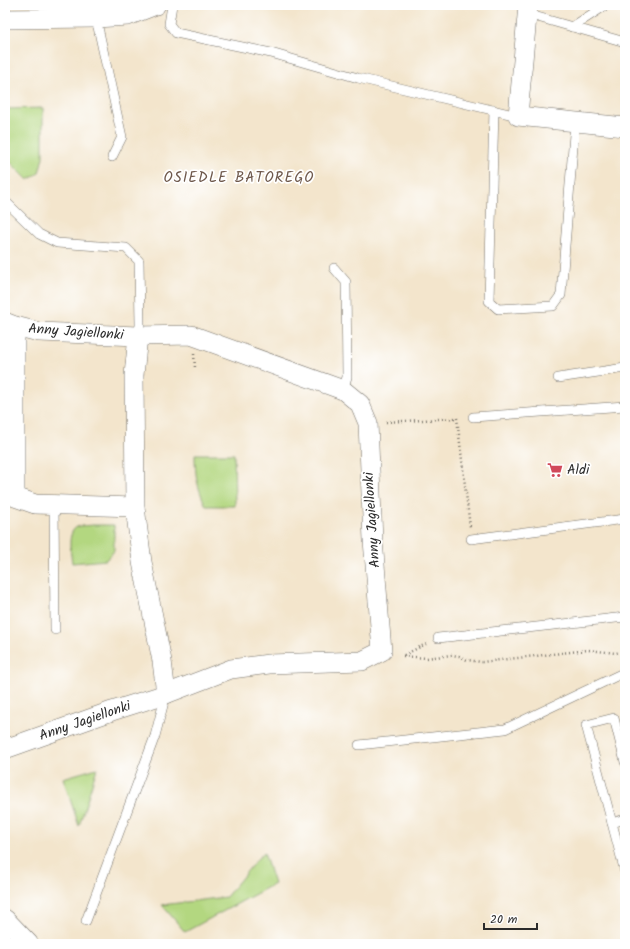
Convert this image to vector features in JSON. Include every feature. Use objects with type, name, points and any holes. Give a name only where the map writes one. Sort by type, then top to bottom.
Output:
[{"type":"street","points":[[5,19],[103,14],[128,16],[156,5]]},
{"type":"street","points":[[527,10],[518,116],[625,127]]},
{"type":"street","name":"Anny Jagiellonki","points":[[5,749],[166,694],[231,669],[269,664],[362,661],[382,651],[373,540],[368,423],[360,404],[343,390],[191,335],[138,336],[39,332],[10,324],[15,497],[35,504],[135,507]]},
{"type":"street","name":"Anny Jagiellonki","points":[[138,336],[134,375],[135,507],[142,562],[162,661],[166,694]]},
{"type":"street","points":[[5,919],[29,944]]},
{"type":"lane","points":[[172,5],[169,24],[176,33],[271,52],[358,78],[518,116]]},
{"type":"lane","points":[[572,27],[606,5]]},
{"type":"lane","points":[[527,10],[572,27],[625,42]]},
{"type":"lane","points":[[103,14],[122,137],[112,157]]},
{"type":"lane","points":[[494,110],[490,301],[498,309],[553,306],[562,295],[575,122]]},
{"type":"lane","points":[[5,201],[39,234],[57,243],[126,248],[139,261],[140,325],[138,336]]},
{"type":"lane","points":[[334,268],[346,282],[347,377],[343,390]]},
{"type":"lane","points":[[558,378],[625,368]]},
{"type":"lane","points":[[473,417],[625,406]]},
{"type":"lane","points":[[54,505],[55,630]]},
{"type":"lane","points":[[471,539],[625,519]]},
{"type":"lane","points":[[438,638],[625,617]]},
{"type":"lane","points":[[359,745],[505,729],[625,672]]},
{"type":"lane","points":[[86,921],[156,736],[166,694]]},
{"type":"lane","points":[[625,762],[614,718],[586,725],[625,872]]},
{"type":"lane","points":[[612,823],[625,819]]},
{"type":"path","points":[[194,349],[195,368]]},
{"type":"path","points":[[368,423],[473,417]]},
{"type":"path","points":[[456,418],[471,539]]},
{"type":"path","points":[[438,638],[403,656],[426,658],[452,655],[459,656],[467,660],[482,662],[588,650],[616,652],[625,651]]},
{"type":"green space","points":[[43,108],[43,157],[39,173],[28,180],[5,157],[5,109]]},
{"type":"green space","points":[[195,454],[234,454],[235,506],[206,506],[200,493],[197,481]]},
{"type":"green space","points":[[114,525],[114,551],[106,560],[72,563],[70,544],[71,534],[79,526]]},
{"type":"green space","points":[[97,768],[79,826],[63,778]]},
{"type":"green space","points":[[264,853],[274,884],[185,932],[162,905],[226,897],[258,858]]},
{"type":"place","name":"Aldi","points":[[555,470]]},
{"type":"district","name":"OSIEDLE BATOREGO","points":[[239,178]]}]
